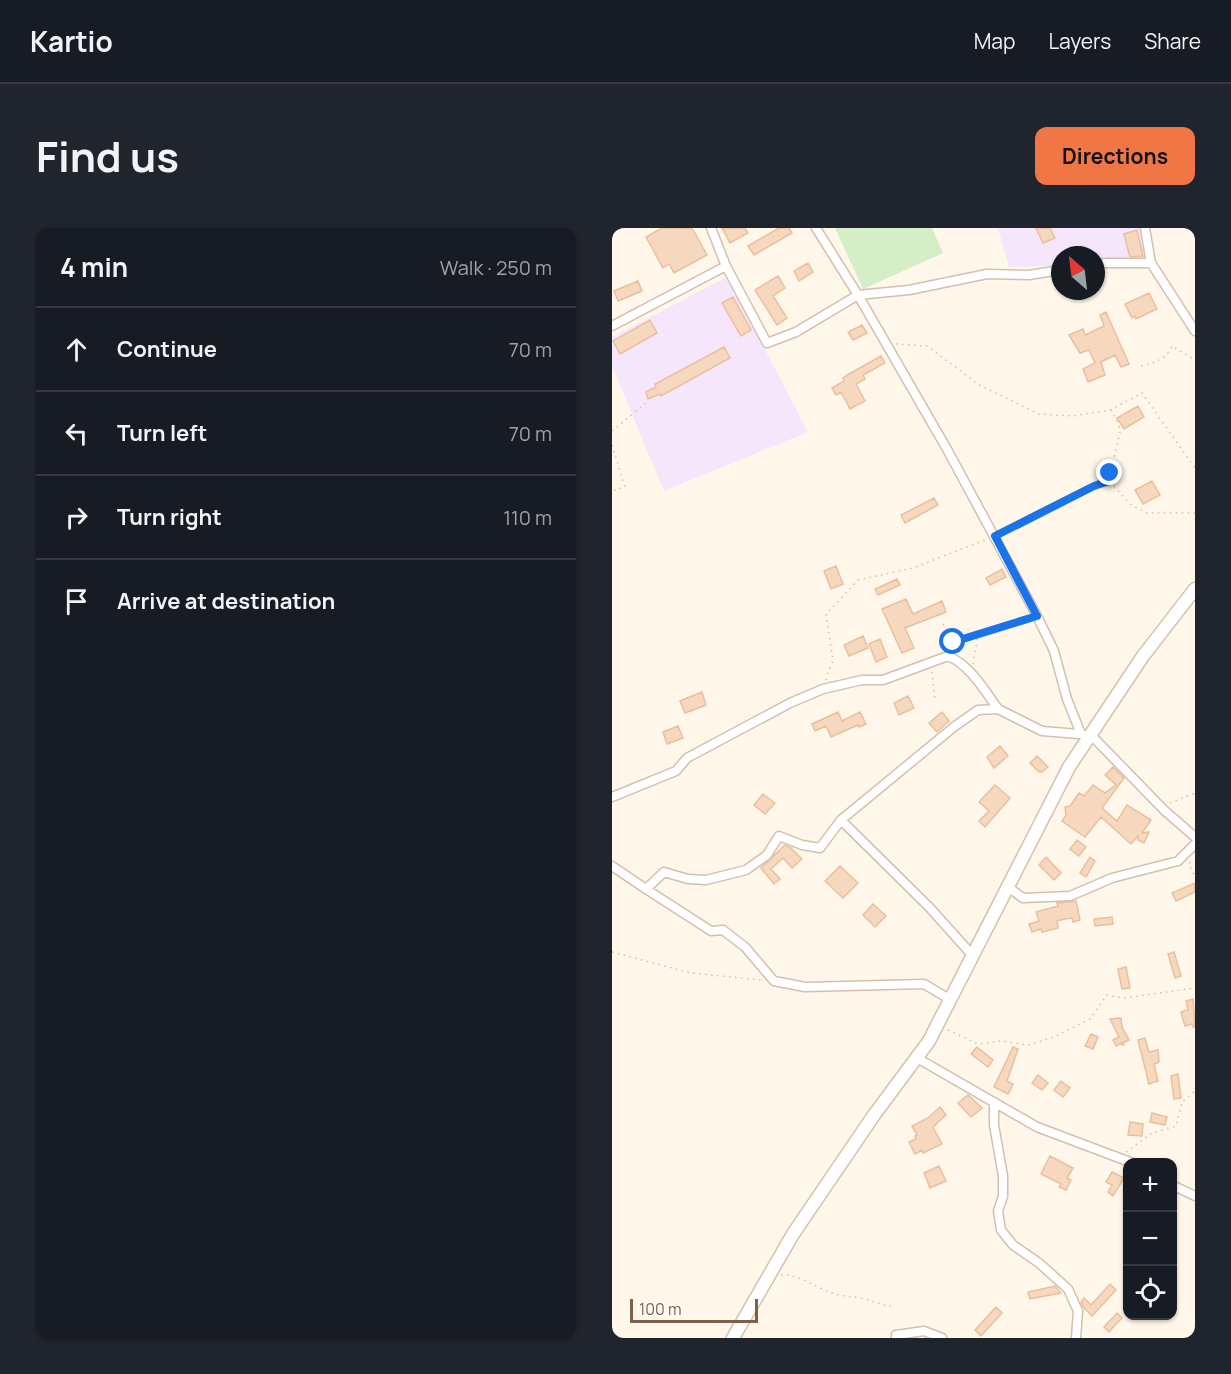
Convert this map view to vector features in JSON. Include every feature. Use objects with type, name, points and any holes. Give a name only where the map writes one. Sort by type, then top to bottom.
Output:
[{"type":"main road","points":[[733,1338],[793,1234],[874,1115],[929,1041],[1086,735],[1195,589]]},
{"type":"street","points":[[711,228],[726,266],[767,342],[796,332],[858,295],[909,290],[987,274],[1029,275],[1051,271]]},
{"type":"street","points":[[816,228],[888,343],[995,536],[1054,651],[1067,699],[1086,735],[1195,837]]},
{"type":"street","points":[[1145,228],[1151,263],[1195,331]]},
{"type":"street","points":[[1105,264],[1151,263]]},
{"type":"street","points":[[612,326],[726,266]]},
{"type":"street","points":[[612,797],[676,771],[687,758],[790,703],[823,689],[862,681],[883,680],[948,656],[956,659],[971,674],[998,709],[1042,731],[1086,735]]},
{"type":"street","points":[[646,889],[664,872],[688,879],[706,880],[746,870],[767,855],[779,836],[802,845],[820,848],[841,820],[955,726],[978,710],[998,709]]},
{"type":"street","points":[[841,820],[930,908],[973,956]]},
{"type":"street","points":[[1008,886],[1023,898],[1070,896],[1112,878],[1178,861],[1195,844]]},
{"type":"street","points":[[612,866],[711,931],[723,930],[745,947],[774,981],[805,987],[924,984],[951,1000]]},
{"type":"street","points":[[917,1058],[1037,1127],[1123,1158]]},
{"type":"street","points":[[994,1102],[994,1125],[1003,1176],[1003,1196],[998,1211],[1001,1230],[1013,1245],[1039,1263],[1068,1289],[1078,1311],[1076,1338]]},
{"type":"street","points":[[1177,1187],[1195,1196]]},
{"type":"street","points":[[896,1338],[896,1335],[924,1331],[942,1338]]},
{"type":"path","points":[[888,343],[927,346],[979,385],[1039,414],[1072,416],[1110,410],[1142,393],[1195,468]]},
{"type":"path","points":[[1141,366],[1159,361],[1168,354],[1172,346],[1195,360]]},
{"type":"path","points":[[612,431],[647,402]]},
{"type":"path","points":[[1110,410],[1119,425],[1120,432],[1109,481],[1130,504],[1146,513],[1195,513]]},
{"type":"path","points":[[612,446],[625,487],[612,491]]},
{"type":"path","points":[[823,689],[833,660],[826,614],[858,580],[913,568],[995,536],[1094,486],[1109,481]]},
{"type":"path","points":[[953,642],[1037,616]]},
{"type":"path","points":[[943,624],[953,642],[956,659]]},
{"type":"path","points":[[971,674],[978,635]]},
{"type":"path","points":[[932,669],[934,701]]},
{"type":"path","points":[[1161,807],[1195,793]]},
{"type":"path","points":[[1192,858],[1189,865],[1195,876]]},
{"type":"path","points":[[612,952],[691,972],[728,978],[774,981]]},
{"type":"path","points":[[938,1025],[978,1044],[1001,1041],[1028,1045],[1054,1037],[1090,1019],[1107,995],[1124,998],[1195,988]]},
{"type":"path","points":[[1120,1157],[1152,1133],[1176,1126],[1182,1102],[1195,1091]]},
{"type":"path","points":[[768,1276],[788,1275],[830,1293],[866,1299],[882,1306],[893,1306]]},
{"type":"shaded area","points":[[998,228],[1143,228],[1151,263],[1105,265],[1105,246],[1051,246],[1051,266],[1009,267]]},
{"type":"shaded area","points":[[727,277],[808,432],[664,491],[612,366],[612,337]]},
{"type":"green space","points":[[835,228],[932,228],[943,253],[863,289]]},
{"type":"building","points":[[662,228],[692,228],[707,255],[674,273],[669,264],[663,268],[646,237]]},
{"type":"building","points":[[722,228],[745,228],[748,233],[730,243]]},
{"type":"building","points":[[779,228],[789,228],[792,233],[754,255],[748,246]]},
{"type":"building","points":[[1036,228],[1050,228],[1055,238],[1043,243]]},
{"type":"building","points":[[1137,230],[1143,256],[1130,257],[1124,234]]},
{"type":"building","points":[[808,263],[813,272],[799,281],[794,271]]},
{"type":"building","points":[[778,276],[785,288],[773,296],[787,318],[777,325],[755,290]]},
{"type":"building","points":[[638,281],[642,291],[618,301],[614,291]]},
{"type":"building","points":[[1149,293],[1157,309],[1136,319],[1135,316],[1132,318],[1125,304]]},
{"type":"building","points":[[733,297],[751,330],[741,336],[722,303]]},
{"type":"building","points":[[1106,312],[1129,364],[1121,367],[1115,355],[1101,362],[1105,375],[1088,382],[1083,369],[1095,363],[1089,350],[1080,353],[1069,335],[1083,329],[1085,335],[1104,326],[1100,315]]},
{"type":"building","points":[[650,320],[657,333],[620,354],[613,341]]},
{"type":"building","points":[[862,325],[867,333],[853,340],[848,332]]},
{"type":"building","points":[[724,347],[730,358],[661,396],[660,394],[648,399],[646,392],[656,387],[655,384]]},
{"type":"building","points":[[881,356],[885,363],[863,375],[865,379],[856,384],[865,401],[850,409],[841,392],[836,395],[832,388],[844,381],[843,378],[849,374]]},
{"type":"building","points":[[1138,406],[1144,417],[1124,429],[1117,418]]},
{"type":"building","points":[[1152,481],[1160,495],[1143,504],[1135,490]]},
{"type":"building","points":[[934,498],[938,505],[905,523],[901,515]]},
{"type":"building","points":[[836,566],[843,584],[831,589],[824,571]]},
{"type":"building","points":[[1002,569],[1006,577],[990,585],[986,578]]},
{"type":"building","points":[[897,579],[900,585],[878,595],[875,589]]},
{"type":"building","points":[[906,599],[913,614],[942,601],[946,612],[905,628],[914,648],[902,653],[882,609]]},
{"type":"building","points":[[863,636],[868,648],[849,656],[844,645]]},
{"type":"building","points":[[880,639],[887,657],[876,662],[869,644]]},
{"type":"building","points":[[702,692],[706,705],[685,713],[680,701]]},
{"type":"building","points":[[908,696],[914,708],[899,715],[894,703]]},
{"type":"building","points":[[838,712],[842,721],[860,712],[866,724],[859,727],[858,725],[831,737],[826,726],[815,731],[812,724]]},
{"type":"building","points":[[942,712],[949,721],[937,732],[929,723]]},
{"type":"building","points":[[678,726],[683,738],[667,744],[663,732]]},
{"type":"building","points":[[1000,746],[1008,756],[994,768],[987,757]]},
{"type":"building","points":[[1037,756],[1048,767],[1042,772],[1030,763]]},
{"type":"building","points":[[1113,767],[1124,778],[1102,808],[1117,821],[1127,805],[1151,820],[1142,833],[1149,832],[1144,843],[1138,840],[1138,836],[1131,844],[1101,817],[1085,837],[1062,821],[1066,815],[1065,807],[1070,806],[1079,793],[1084,796],[1093,785],[1105,793],[1116,785],[1105,775]]},
{"type":"building","points":[[995,785],[1010,798],[985,827],[979,821],[989,811],[979,802]]},
{"type":"building","points":[[763,794],[775,803],[765,814],[754,805]]},
{"type":"building","points":[[1077,840],[1086,847],[1079,856],[1070,849]]},
{"type":"building","points":[[785,845],[802,859],[792,868],[783,858],[771,869],[780,879],[774,884],[761,868]]},
{"type":"building","points":[[1046,857],[1061,873],[1054,880],[1039,865]]},
{"type":"building","points":[[1090,857],[1095,861],[1086,877],[1080,873]]},
{"type":"building","points":[[840,866],[858,883],[843,898],[825,881]]},
{"type":"building","points":[[1195,883],[1195,892],[1176,901],[1172,893]]},
{"type":"building","points":[[1076,901],[1080,920],[1073,922],[1072,918],[1057,921],[1058,928],[1032,932],[1029,924],[1039,921],[1036,912],[1058,906],[1057,903]]},
{"type":"building","points":[[873,904],[886,916],[875,927],[863,915]]},
{"type":"building","points":[[1112,917],[1113,924],[1095,926],[1094,919]]},
{"type":"building","points":[[1174,952],[1181,976],[1175,978],[1168,954]]},
{"type":"building","points":[[1126,967],[1130,988],[1122,989],[1118,969]]},
{"type":"building","points":[[1193,999],[1195,1027],[1192,1024],[1185,1026],[1181,1012],[1188,1010],[1186,1001]]},
{"type":"building","points":[[1121,1018],[1122,1027],[1129,1040],[1123,1043],[1124,1046],[1122,1043],[1116,1046],[1113,1040],[1119,1037],[1110,1019]]},
{"type":"building","points":[[1091,1034],[1098,1037],[1093,1049],[1085,1046]]},
{"type":"building","points":[[1145,1038],[1149,1052],[1158,1050],[1159,1062],[1154,1064],[1158,1081],[1149,1084],[1138,1040]]},
{"type":"building","points":[[977,1047],[993,1060],[988,1067],[971,1054]]},
{"type":"building","points":[[1013,1047],[1018,1049],[1007,1081],[1013,1084],[1008,1094],[994,1087]]},
{"type":"building","points":[[1178,1074],[1181,1098],[1174,1099],[1171,1076]]},
{"type":"building","points":[[1038,1075],[1048,1083],[1042,1090],[1032,1083]]},
{"type":"building","points":[[1061,1081],[1070,1088],[1063,1097],[1054,1090]]},
{"type":"building","points":[[968,1095],[982,1108],[971,1117],[958,1103]]},
{"type":"building","points":[[940,1107],[946,1115],[933,1127],[942,1144],[923,1153],[922,1150],[915,1154],[909,1142],[916,1139],[917,1135],[912,1126],[928,1118]]},
{"type":"building","points":[[1152,1113],[1167,1117],[1165,1125],[1150,1122]]},
{"type":"building","points":[[1130,1122],[1143,1124],[1142,1136],[1128,1135]]},
{"type":"building","points":[[1050,1156],[1073,1168],[1067,1178],[1071,1180],[1066,1190],[1059,1187],[1061,1184],[1041,1174]]},
{"type":"building","points":[[939,1166],[946,1181],[930,1188],[924,1173]]},
{"type":"building","points":[[1112,1172],[1123,1178],[1113,1196],[1108,1192],[1112,1185],[1106,1182]]},
{"type":"building","points":[[1110,1284],[1116,1290],[1092,1316],[1081,1302],[1084,1298],[1091,1305]]},
{"type":"building","points":[[1055,1286],[1061,1293],[1030,1299],[1028,1292]]},
{"type":"building","points":[[996,1307],[1002,1313],[981,1336],[975,1330]]},
{"type":"building","points":[[1117,1313],[1122,1318],[1109,1332],[1104,1327]]},
{"type":"route","points":[[953,642],[1037,616],[995,536],[1094,486],[1109,481],[1110,473]]}]
